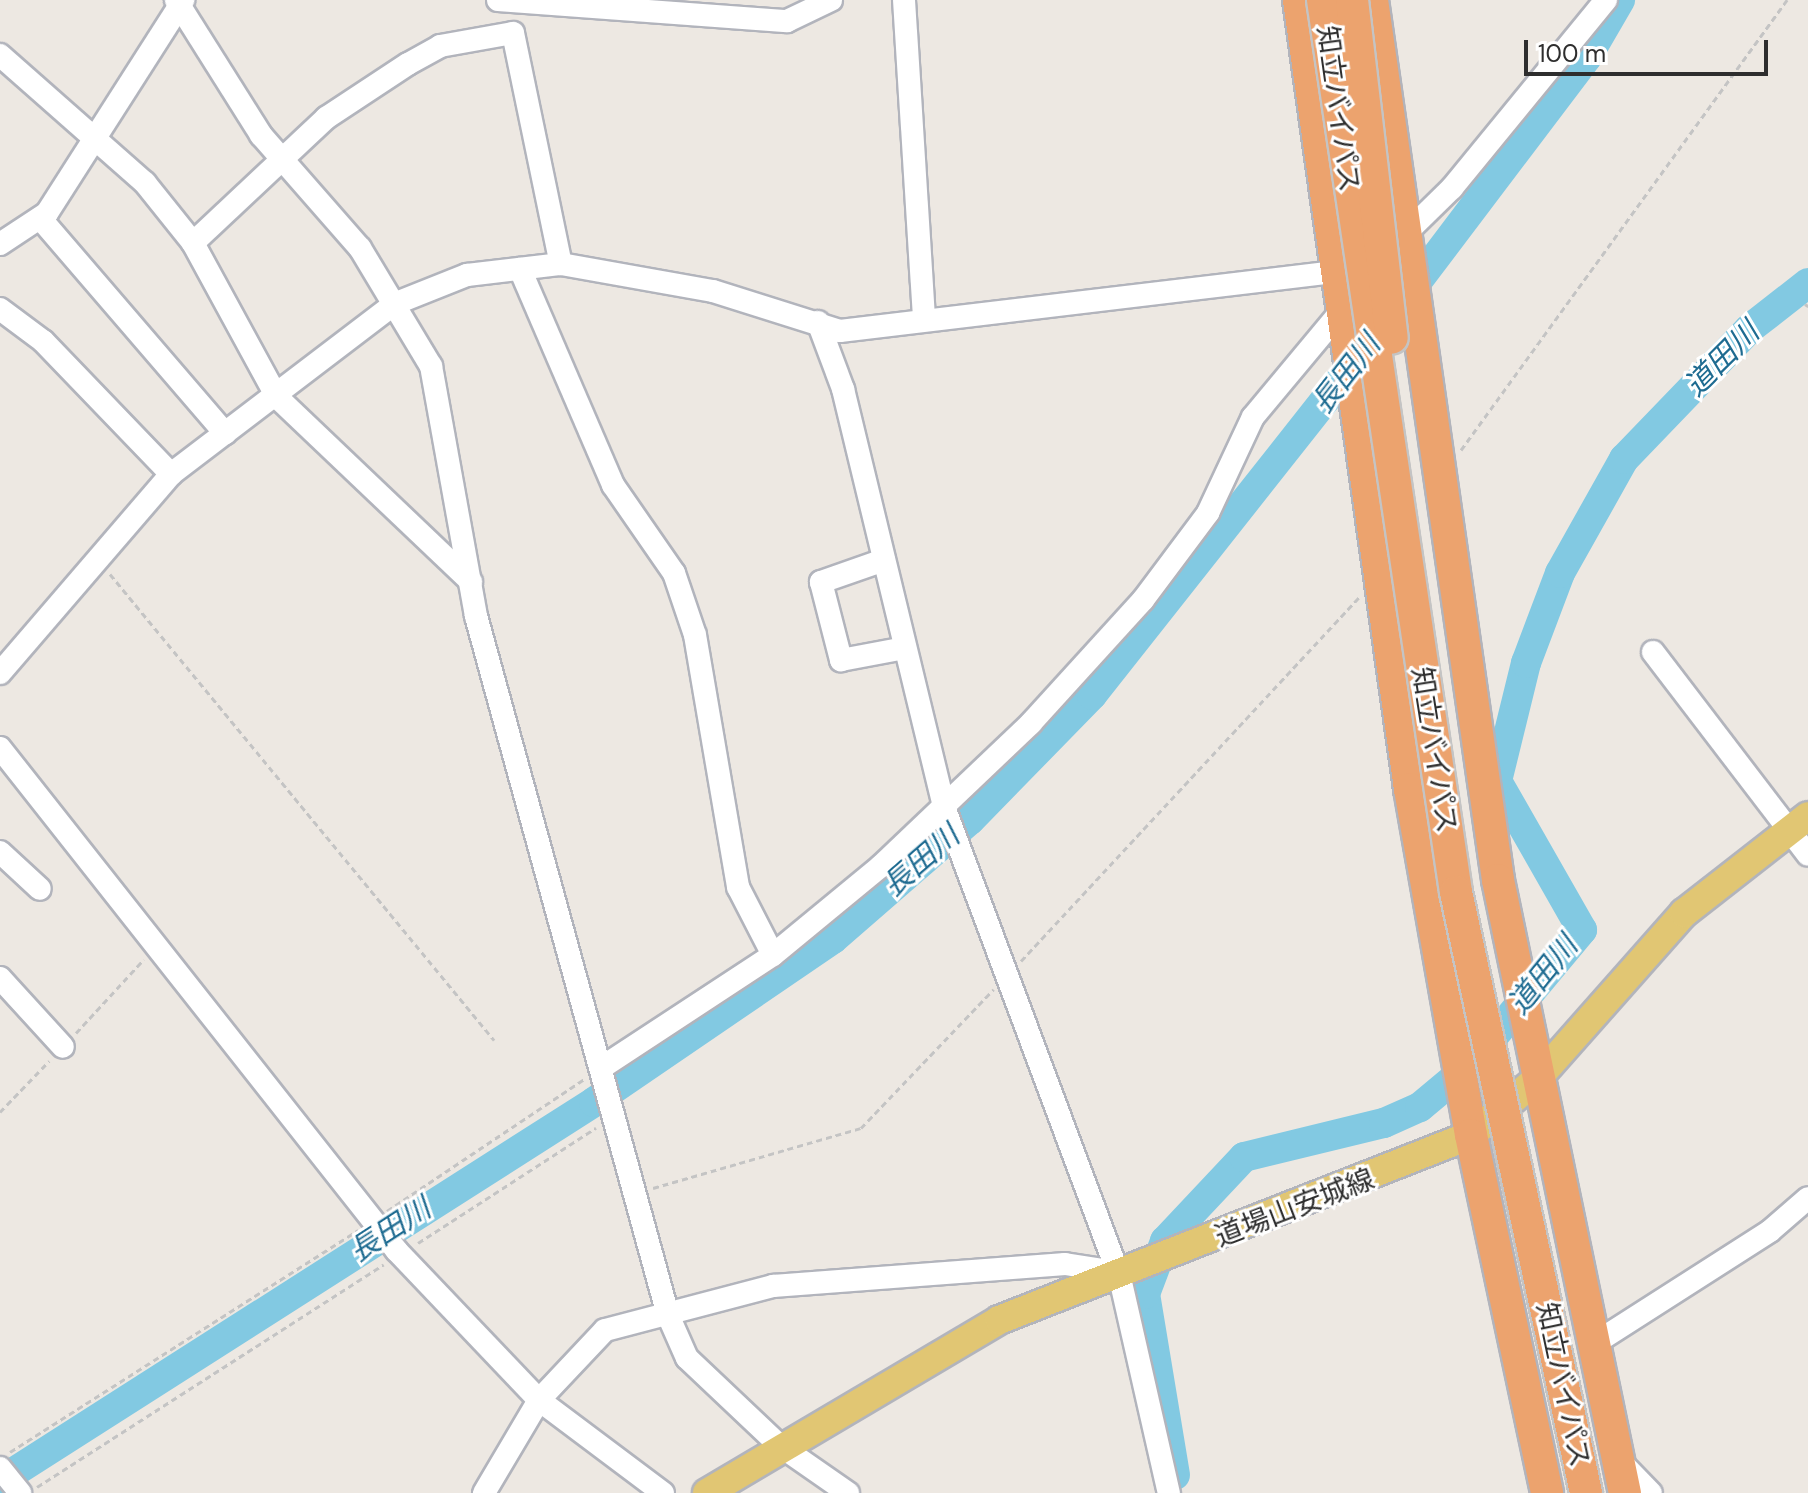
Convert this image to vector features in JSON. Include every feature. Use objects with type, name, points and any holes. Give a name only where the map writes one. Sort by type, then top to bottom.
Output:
[{"type":"highway","points":[[1299,0],[1345,349],[1410,789],[1471,1135],[1547,1493]]},
{"type":"highway","name":"知立バイパス","points":[[1323,0],[1456,892],[1586,1493]]},
{"type":"highway","name":"知立バイパス","points":[[1352,0],[1397,380],[1470,854],[1602,1493]]},
{"type":"highway","points":[[1372,0],[1419,347],[1498,880],[1625,1493]]},
{"type":"main road","name":"道場山安城線","points":[[707,1493],[779,1445],[999,1320],[1471,1135],[1537,1079],[1684,913],[1798,824]]},
{"type":"street","points":[[510,1],[787,10],[831,0]]},
{"type":"street","points":[[904,0],[924,319]]},
{"type":"street","points":[[604,1066],[773,955],[944,807],[1143,600],[1208,513],[1253,417],[1341,312],[1452,188],[1606,0]]},
{"type":"street","points":[[0,244],[40,218],[98,135],[179,1],[282,160],[349,234],[431,366],[471,582],[639,1192],[668,1315],[687,1358],[779,1445],[848,1493]]},
{"type":"street","points":[[193,243],[326,118],[440,46],[513,33],[561,264]]},
{"type":"street","points":[[0,55],[98,135],[193,243],[277,397],[471,582]]},
{"type":"street","points":[[40,218],[225,433]]},
{"type":"street","points":[[0,673],[171,474],[277,397],[394,304],[467,275],[561,264],[713,291],[840,331],[1335,272]]},
{"type":"street","points":[[520,269],[613,485],[674,573],[695,635],[738,887],[773,955]]},
{"type":"street","points":[[0,309],[43,341],[171,474]]},
{"type":"street","points":[[818,322],[843,389],[944,807],[1118,1275],[1169,1493]]},
{"type":"street","points":[[884,560],[821,582],[841,660],[905,648]]},
{"type":"street","points":[[1653,652],[1798,824],[1808,855]]},
{"type":"street","points":[[0,748],[155,947],[376,1219],[399,1252],[539,1400],[663,1493]]},
{"type":"street","points":[[0,852],[40,889]]},
{"type":"street","points":[[0,978],[63,1047]]},
{"type":"street","points":[[1592,1345],[1770,1231],[1808,1198]]},
{"type":"street","points":[[484,1493],[539,1400],[605,1330],[773,1286],[1065,1264],[1118,1275]]},
{"type":"street","points":[[1617,1458],[1651,1493]]},
{"type":"street","points":[[0,1468],[20,1493]]},
{"type":"path","points":[[1455,459],[1787,0]]},
{"type":"path","points":[[98,559],[494,1040]]},
{"type":"path","points":[[639,1192],[861,1128],[1007,976],[1360,596],[1358,582]]},
{"type":"path","points":[[0,1112],[155,947]]},
{"type":"path","points":[[0,1458],[376,1219],[604,1066]]},
{"type":"path","points":[[27,1493],[618,1114]]},
{"type":"waterway","name":"長田川","points":[[1401,303],[1587,57],[1620,0]]},
{"type":"waterway","name":"道田川","points":[[1175,1475],[1145,1294],[1165,1241],[1244,1157],[1384,1123],[1420,1107],[1469,1066],[1582,930],[1497,781],[1526,663],[1560,573],[1624,459],[1749,329],[1808,283]]},
{"type":"waterway","name":"長田川","points":[[0,1481],[594,1102],[833,939],[970,820],[1092,695],[1362,353]]}]
